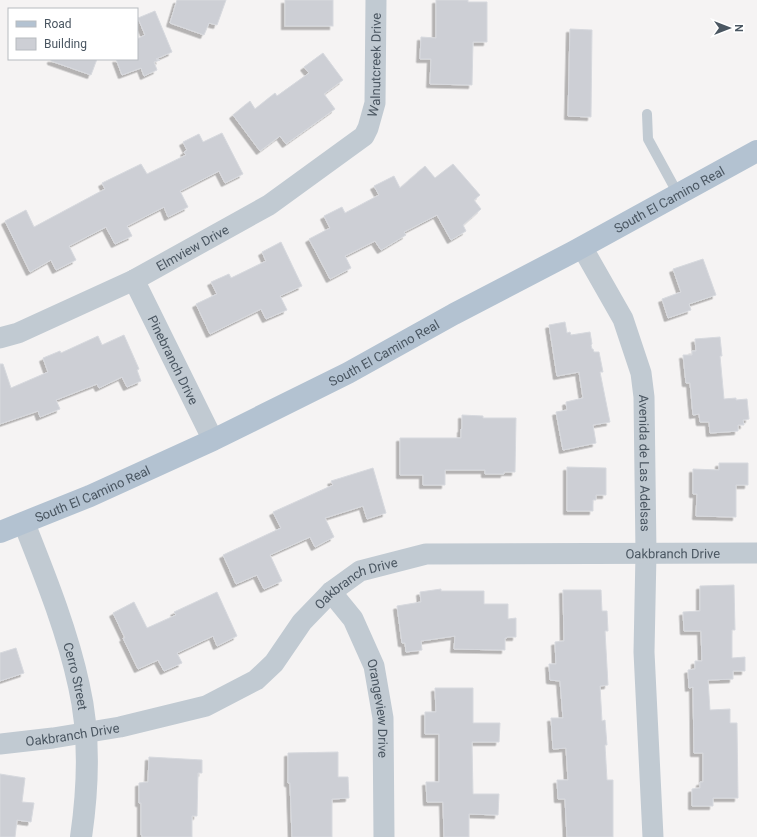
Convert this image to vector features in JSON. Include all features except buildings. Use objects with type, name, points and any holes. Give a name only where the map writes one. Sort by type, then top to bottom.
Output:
[{"type":"main road","name":"South El Camino Real","points":[[0,532],[90,496],[213,440],[348,372],[757,151]]},
{"type":"street","name":"Walnutcreek Drive","points":[[368,128],[375,104],[376,0]]},
{"type":"street","name":"Elmview Drive","points":[[0,338],[18,332],[134,280],[268,205],[364,136],[368,128]]},
{"type":"street","name":"Avenida de Las Adelsas","points":[[582,246],[623,319],[641,372],[644,397],[646,553],[644,652],[653,837]]},
{"type":"street","name":"Pinebranch Drive","points":[[134,280],[213,440]]},
{"type":"street","name":"Cerro Street","points":[[24,523],[44,573],[68,644],[79,687],[85,733],[86,775],[85,811],[80,837]]},
{"type":"street","name":"Oakbranch Drive","points":[[0,744],[53,738],[120,727],[206,706],[256,680],[274,663],[302,622],[331,592],[360,571],[426,554],[757,554]]},
{"type":"street","name":"Orangeview Drive","points":[[331,592],[353,619],[374,666],[383,718],[384,837]]},
{"type":"lane","points":[[647,114],[648,139],[678,194]]}]
